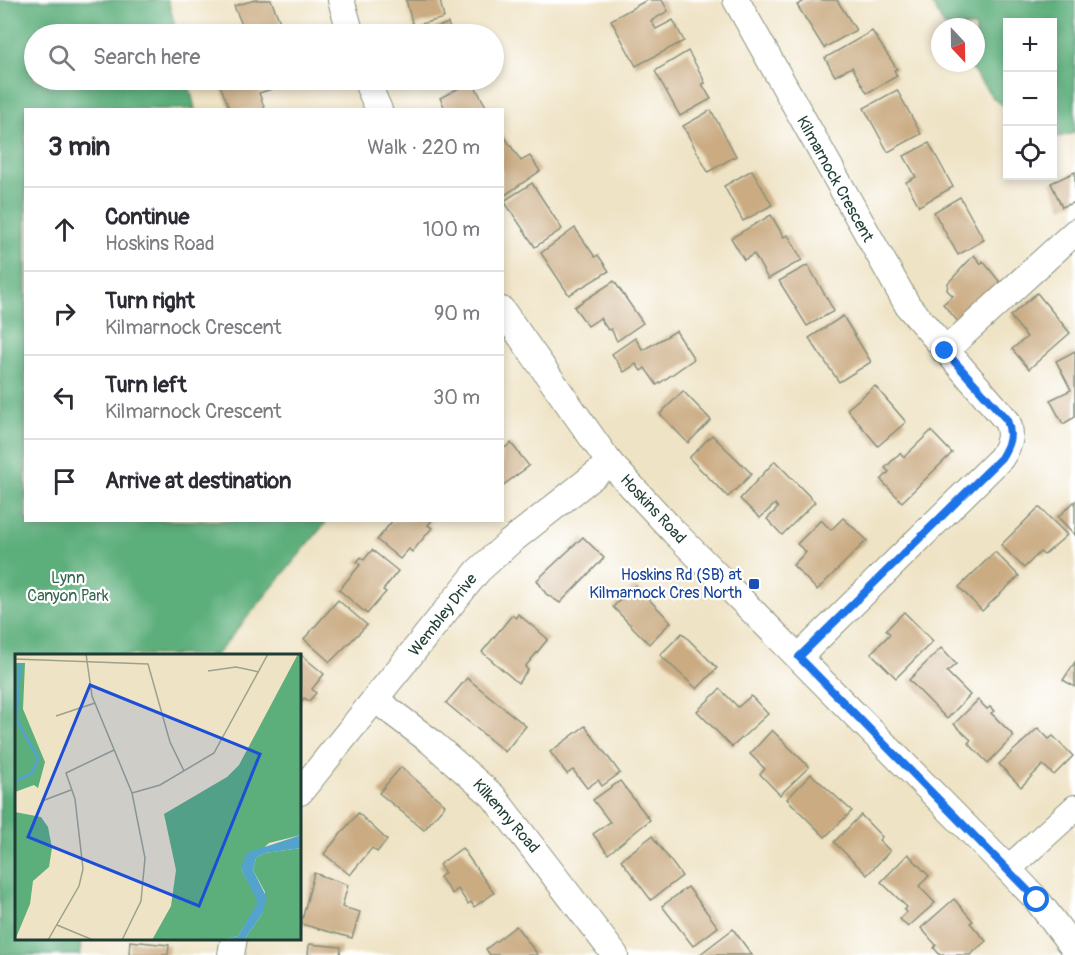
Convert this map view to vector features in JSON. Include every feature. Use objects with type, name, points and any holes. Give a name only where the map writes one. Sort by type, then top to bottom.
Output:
[{"type":"street","points":[[341,0],[348,24]]},
{"type":"street","name":"Kilmarnock Crescent","points":[[735,0],[859,223],[908,306],[1007,420],[1010,430],[1010,444],[1001,458],[799,657]]},
{"type":"street","points":[[370,90],[378,108]]},
{"type":"street","points":[[945,351],[1075,232]]},
{"type":"street","name":"Hoskins Road","points":[[504,313],[610,463],[674,532],[1008,869],[1037,900],[1075,950]]},
{"type":"street","name":"Wembley Drive","points":[[302,790],[478,571],[510,542],[610,463]]},
{"type":"street","name":"Kilkenny Road","points":[[376,700],[430,741],[493,796],[515,821],[615,955]]},
{"type":"street","points":[[1008,869],[1075,808]]},
{"type":"street","points":[[231,955],[234,940]]},
{"type":"green space","name":"Lynn Canyon Park","points":[[0,0],[168,0],[174,24],[24,24],[24,90],[190,90],[195,108],[24,108],[24,522],[326,522],[217,654],[15,654],[15,940],[81,940],[80,955],[0,955]]},
{"type":"green space","points":[[930,0],[1075,0],[1075,133],[1057,137],[1057,18],[1003,18],[1003,105],[994,99],[974,72],[985,72],[985,18],[940,18]]},
{"type":"building","points":[[255,0],[271,0],[281,24],[242,24],[234,6]]},
{"type":"building","points":[[406,0],[440,0],[444,18],[412,24]]},
{"type":"building","points":[[647,0],[662,0],[668,11],[651,21],[656,29],[673,20],[684,41],[636,66],[611,20]]},
{"type":"building","points":[[806,0],[837,0],[856,30],[824,48],[797,5]]},
{"type":"building","points":[[872,31],[897,69],[894,70],[897,76],[867,93],[852,67],[835,76],[825,58]]},
{"type":"building","points":[[688,51],[711,99],[680,116],[655,71]]},
{"type":"building","points":[[222,90],[269,90],[259,93],[264,108],[229,108]]},
{"type":"building","points":[[455,90],[477,90],[487,108],[445,108],[440,98]]},
{"type":"building","points":[[897,90],[921,134],[888,152],[864,108]]},
{"type":"building","points":[[711,110],[736,156],[708,172],[683,126]]},
{"type":"building","points":[[504,136],[521,161],[530,156],[540,171],[504,196]]},
{"type":"building","points":[[929,143],[953,187],[919,206],[906,182],[916,177],[904,156]]},
{"type":"building","points":[[752,170],[772,205],[743,221],[724,186]]},
{"type":"building","points":[[1075,172],[1075,202],[1062,207],[1051,183]]},
{"type":"building","points":[[532,183],[562,229],[535,247],[504,201]]},
{"type":"building","points":[[960,197],[984,240],[958,255],[934,212]]},
{"type":"building","points":[[771,215],[784,237],[788,235],[802,260],[768,279],[754,254],[744,260],[731,238]]},
{"type":"building","points":[[575,228],[595,257],[598,255],[609,271],[569,295],[541,253]]},
{"type":"building","points":[[974,255],[981,264],[983,261],[1003,286],[960,324],[943,304],[953,296],[947,290],[948,283]]},
{"type":"building","points":[[808,265],[834,311],[807,326],[779,281]]},
{"type":"building","points":[[614,281],[643,323],[617,341],[611,329],[608,330],[600,318],[588,326],[574,307]]},
{"type":"building","points":[[1037,293],[1070,333],[1029,369],[1012,349],[1027,337],[1010,316]]},
{"type":"building","points":[[843,316],[871,362],[839,382],[809,338]]},
{"type":"building","points":[[676,331],[694,359],[657,385],[645,368],[641,371],[636,364],[624,372],[612,354],[635,338],[643,350]]},
{"type":"building","points":[[1075,351],[1075,417],[1063,424],[1050,400],[1071,390],[1056,361]]},
{"type":"building","points":[[875,386],[906,422],[878,446],[847,409]]},
{"type":"building","points":[[683,391],[711,420],[688,443],[660,414]]},
{"type":"building","points":[[931,431],[952,453],[902,502],[881,480],[889,472],[885,468],[900,453],[904,457]]},
{"type":"building","points":[[712,435],[752,474],[728,497],[689,458]]},
{"type":"building","points":[[511,443],[529,466],[504,485],[504,448]]},
{"type":"building","points":[[775,461],[815,502],[782,535],[767,519],[778,508],[775,504],[760,518],[740,499]]},
{"type":"building","points":[[1075,501],[1075,535],[1058,517]]},
{"type":"building","points":[[1039,507],[1067,535],[1044,555],[1040,552],[1024,568],[1001,545]]},
{"type":"building","points":[[843,518],[867,540],[817,590],[793,565],[806,552],[797,544],[821,520],[831,530]]},
{"type":"building","points":[[391,522],[430,522],[428,525],[432,528],[412,552],[409,549],[400,559],[377,540]]},
{"type":"building","points":[[583,537],[604,558],[560,603],[546,594],[537,580]]},
{"type":"building","points":[[372,550],[398,571],[383,590],[386,592],[367,614],[339,590],[360,565],[357,562],[361,557],[364,560]]},
{"type":"building","points":[[995,552],[1019,576],[982,611],[959,587]]},
{"type":"building","points":[[635,585],[671,622],[649,644],[613,607]]},
{"type":"building","points":[[338,600],[367,625],[330,662],[304,639]]},
{"type":"building","points":[[904,612],[933,641],[896,678],[871,653],[890,634],[886,630]]},
{"type":"building","points":[[518,614],[548,639],[525,667],[528,670],[518,683],[482,652],[512,615],[516,618]]},
{"type":"building","points":[[682,633],[717,668],[697,689],[660,655]]},
{"type":"building","points":[[941,648],[956,664],[947,672],[970,695],[947,719],[909,680]]},
{"type":"building","points":[[302,656],[324,674],[312,689],[316,693],[309,701],[304,698],[302,700]]},
{"type":"building","points":[[1075,662],[1075,687],[1063,680]]},
{"type":"building","points":[[467,678],[526,726],[505,752],[446,703]]},
{"type":"building","points":[[720,689],[738,707],[751,696],[768,714],[732,747],[697,711]]},
{"type":"building","points":[[978,700],[987,709],[990,707],[994,711],[991,713],[1014,736],[988,763],[968,743],[971,740],[954,724]]},
{"type":"building","points":[[585,726],[620,773],[602,786],[598,780],[587,788],[573,770],[567,774],[550,752]]},
{"type":"building","points":[[1038,728],[1049,739],[1053,736],[1073,756],[1054,775],[1043,765],[1021,787],[999,764]]},
{"type":"building","points":[[772,730],[809,767],[780,795],[760,774],[765,769],[750,754]]},
{"type":"building","points":[[401,767],[445,805],[424,830],[379,793]]},
{"type":"building","points":[[811,774],[852,811],[825,837],[787,799]]},
{"type":"building","points":[[620,781],[650,820],[608,854],[593,834],[610,822],[593,800]]},
{"type":"building","points":[[358,813],[387,840],[377,852],[372,848],[350,875],[324,854]]},
{"type":"building","points":[[861,815],[882,837],[879,840],[890,851],[867,875],[834,842]]},
{"type":"building","points":[[652,836],[682,876],[651,900],[621,860]]},
{"type":"building","points":[[462,848],[494,893],[474,907],[471,902],[468,904],[458,889],[452,894],[440,877],[445,873],[439,865]]},
{"type":"building","points":[[908,854],[929,876],[919,886],[935,903],[908,927],[900,919],[907,912],[904,910],[907,907],[881,882]]},
{"type":"building","points":[[314,873],[348,885],[342,907],[360,912],[352,938],[302,924]]},
{"type":"building","points":[[688,887],[718,927],[693,946],[662,906]]},
{"type":"building","points":[[954,899],[973,921],[970,923],[986,941],[970,955],[940,955],[934,948],[936,945],[921,928]]},
{"type":"building","points":[[516,926],[538,955],[490,955],[486,949]]},
{"type":"building","points":[[733,929],[752,955],[699,955]]},
{"type":"building","points":[[130,941],[169,945],[168,955],[129,955]]},
{"type":"building","points":[[309,944],[341,947],[340,955],[308,955]]},
{"type":"place","name":"Hoskins Rd (SB) at Kilmarnock Cres North","points":[[754,584]]},
{"type":"route","points":[[945,351],[1007,420],[1010,444],[1001,458],[799,657],[1037,900]]}]
